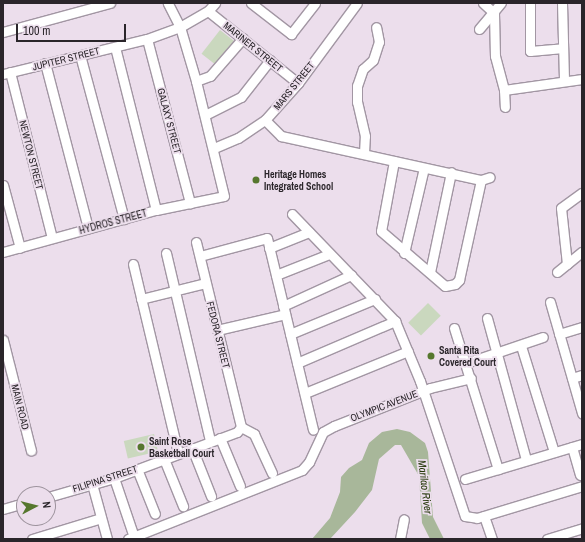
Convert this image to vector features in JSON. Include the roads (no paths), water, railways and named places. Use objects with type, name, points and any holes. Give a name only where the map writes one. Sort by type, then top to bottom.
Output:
[{"type":"street","points":[[3,32],[110,3]]},
{"type":"street","points":[[168,3],[180,27],[214,148]]},
{"type":"street","name":"JUPITER STREET","points":[[7,73],[115,47],[180,27],[208,11],[215,3]]},
{"type":"street","points":[[251,3],[291,34],[311,4]]},
{"type":"street","name":"MARS STREET","points":[[214,148],[238,138],[265,120],[298,83],[357,3]]},
{"type":"street","points":[[483,3],[494,13],[495,56],[504,90],[505,107]]},
{"type":"street","points":[[479,28],[494,13],[501,3]]},
{"type":"street","points":[[530,3],[530,51],[563,48]]},
{"type":"street","points":[[562,3],[564,81]]},
{"type":"street","name":"MARINER STREET","points":[[208,11],[244,38],[298,83]]},
{"type":"street","points":[[364,153],[365,136],[357,102],[357,86],[363,69],[373,60],[377,48],[379,39],[376,27]]},
{"type":"street","name":"GALAXY STREET","points":[[147,38],[190,203]]},
{"type":"street","points":[[196,81],[210,76],[244,38]]},
{"type":"street","points":[[115,47],[156,210]]},
{"type":"street","points":[[80,55],[124,219]]},
{"type":"street","points":[[205,115],[241,97],[270,60]]},
{"type":"street","points":[[45,64],[88,228]]},
{"type":"street","name":"NEWTON STREET","points":[[7,73],[52,238]]},
{"type":"street","points":[[504,90],[582,79]]},
{"type":"street","points":[[265,120],[281,136],[364,153],[424,168],[486,178],[459,280],[455,284],[445,286],[430,272],[404,253],[380,231],[394,161]]},
{"type":"street","name":"HYDROS STREET","points":[[3,252],[156,210],[224,196],[214,148]]},
{"type":"street","points":[[404,253],[424,168]]},
{"type":"street","points":[[430,272],[451,172]]},
{"type":"street","points":[[3,185],[20,248]]},
{"type":"street","points":[[567,264],[561,208],[582,193]]},
{"type":"street","points":[[292,214],[395,321],[424,391],[470,378]]},
{"type":"street","points":[[269,248],[309,232]]},
{"type":"street","points":[[200,256],[267,238],[314,430]]},
{"type":"street","name":"FEDORA STREET","points":[[196,242],[241,427]]},
{"type":"street","points":[[557,272],[582,252]]},
{"type":"street","points":[[166,253],[210,441]]},
{"type":"street","points":[[276,275],[329,254]]},
{"type":"street","points":[[133,264],[178,453]]},
{"type":"street","points":[[217,330],[284,310],[351,275]]},
{"type":"street","points":[[141,299],[205,283]]},
{"type":"street","points":[[290,334],[375,299]]},
{"type":"street","points":[[550,302],[582,413]]},
{"type":"street","points":[[487,318],[526,460]]},
{"type":"street","points":[[297,363],[395,321]]},
{"type":"street","points":[[559,334],[582,327]]},
{"type":"street","points":[[454,328],[498,469]]},
{"type":"street","points":[[466,363],[543,338]]},
{"type":"street","name":"MAIN ROAD","points":[[3,340],[31,452]]},
{"type":"street","points":[[521,346],[554,452]]},
{"type":"street","points":[[305,393],[408,351]]},
{"type":"street","points":[[572,378],[582,375]]},
{"type":"street","name":"OLYMPIC AVENUE","points":[[131,538],[296,472],[309,462],[320,437],[328,429],[424,391],[463,513],[470,519],[582,486]]},
{"type":"street","points":[[241,427],[254,434],[272,473]]},
{"type":"street","name":"FILIPINA STREET","points":[[56,495],[114,478],[164,458],[237,432],[241,427]]},
{"type":"street","points":[[220,438],[240,486]]},
{"type":"street","points":[[465,479],[582,444]]},
{"type":"street","points":[[572,447],[580,475]]},
{"type":"street","points":[[192,448],[211,496]]},
{"type":"street","points":[[164,458],[183,506]]},
{"type":"street","points":[[137,469],[155,514]]},
{"type":"street","points":[[114,478],[131,538]]},
{"type":"street","points":[[92,484],[107,539]]},
{"type":"street","points":[[3,509],[16,505]]},
{"type":"street","points":[[484,516],[492,539]]},
{"type":"street","points":[[32,539],[101,518]]},
{"type":"street","points":[[400,539],[404,519]]},
{"type":"street","points":[[547,539],[582,528]]},
{"type":"water","name":"Marilao River","points":[[397,429],[410,432],[425,443],[428,452],[433,517],[444,539],[430,539],[422,523],[419,476],[401,445],[395,445],[379,459],[372,490],[355,512],[330,539],[312,539],[330,518],[340,492],[341,477],[349,468],[362,460],[369,443],[382,432]]},
{"type":"place","name":"Heritage Homes Integrated School","points":[[256,180]]},
{"type":"place","name":"Santa Rita Covered Court","points":[[431,356]]},
{"type":"place","name":"Saint Rose Basketball Court","points":[[141,447]]}]
